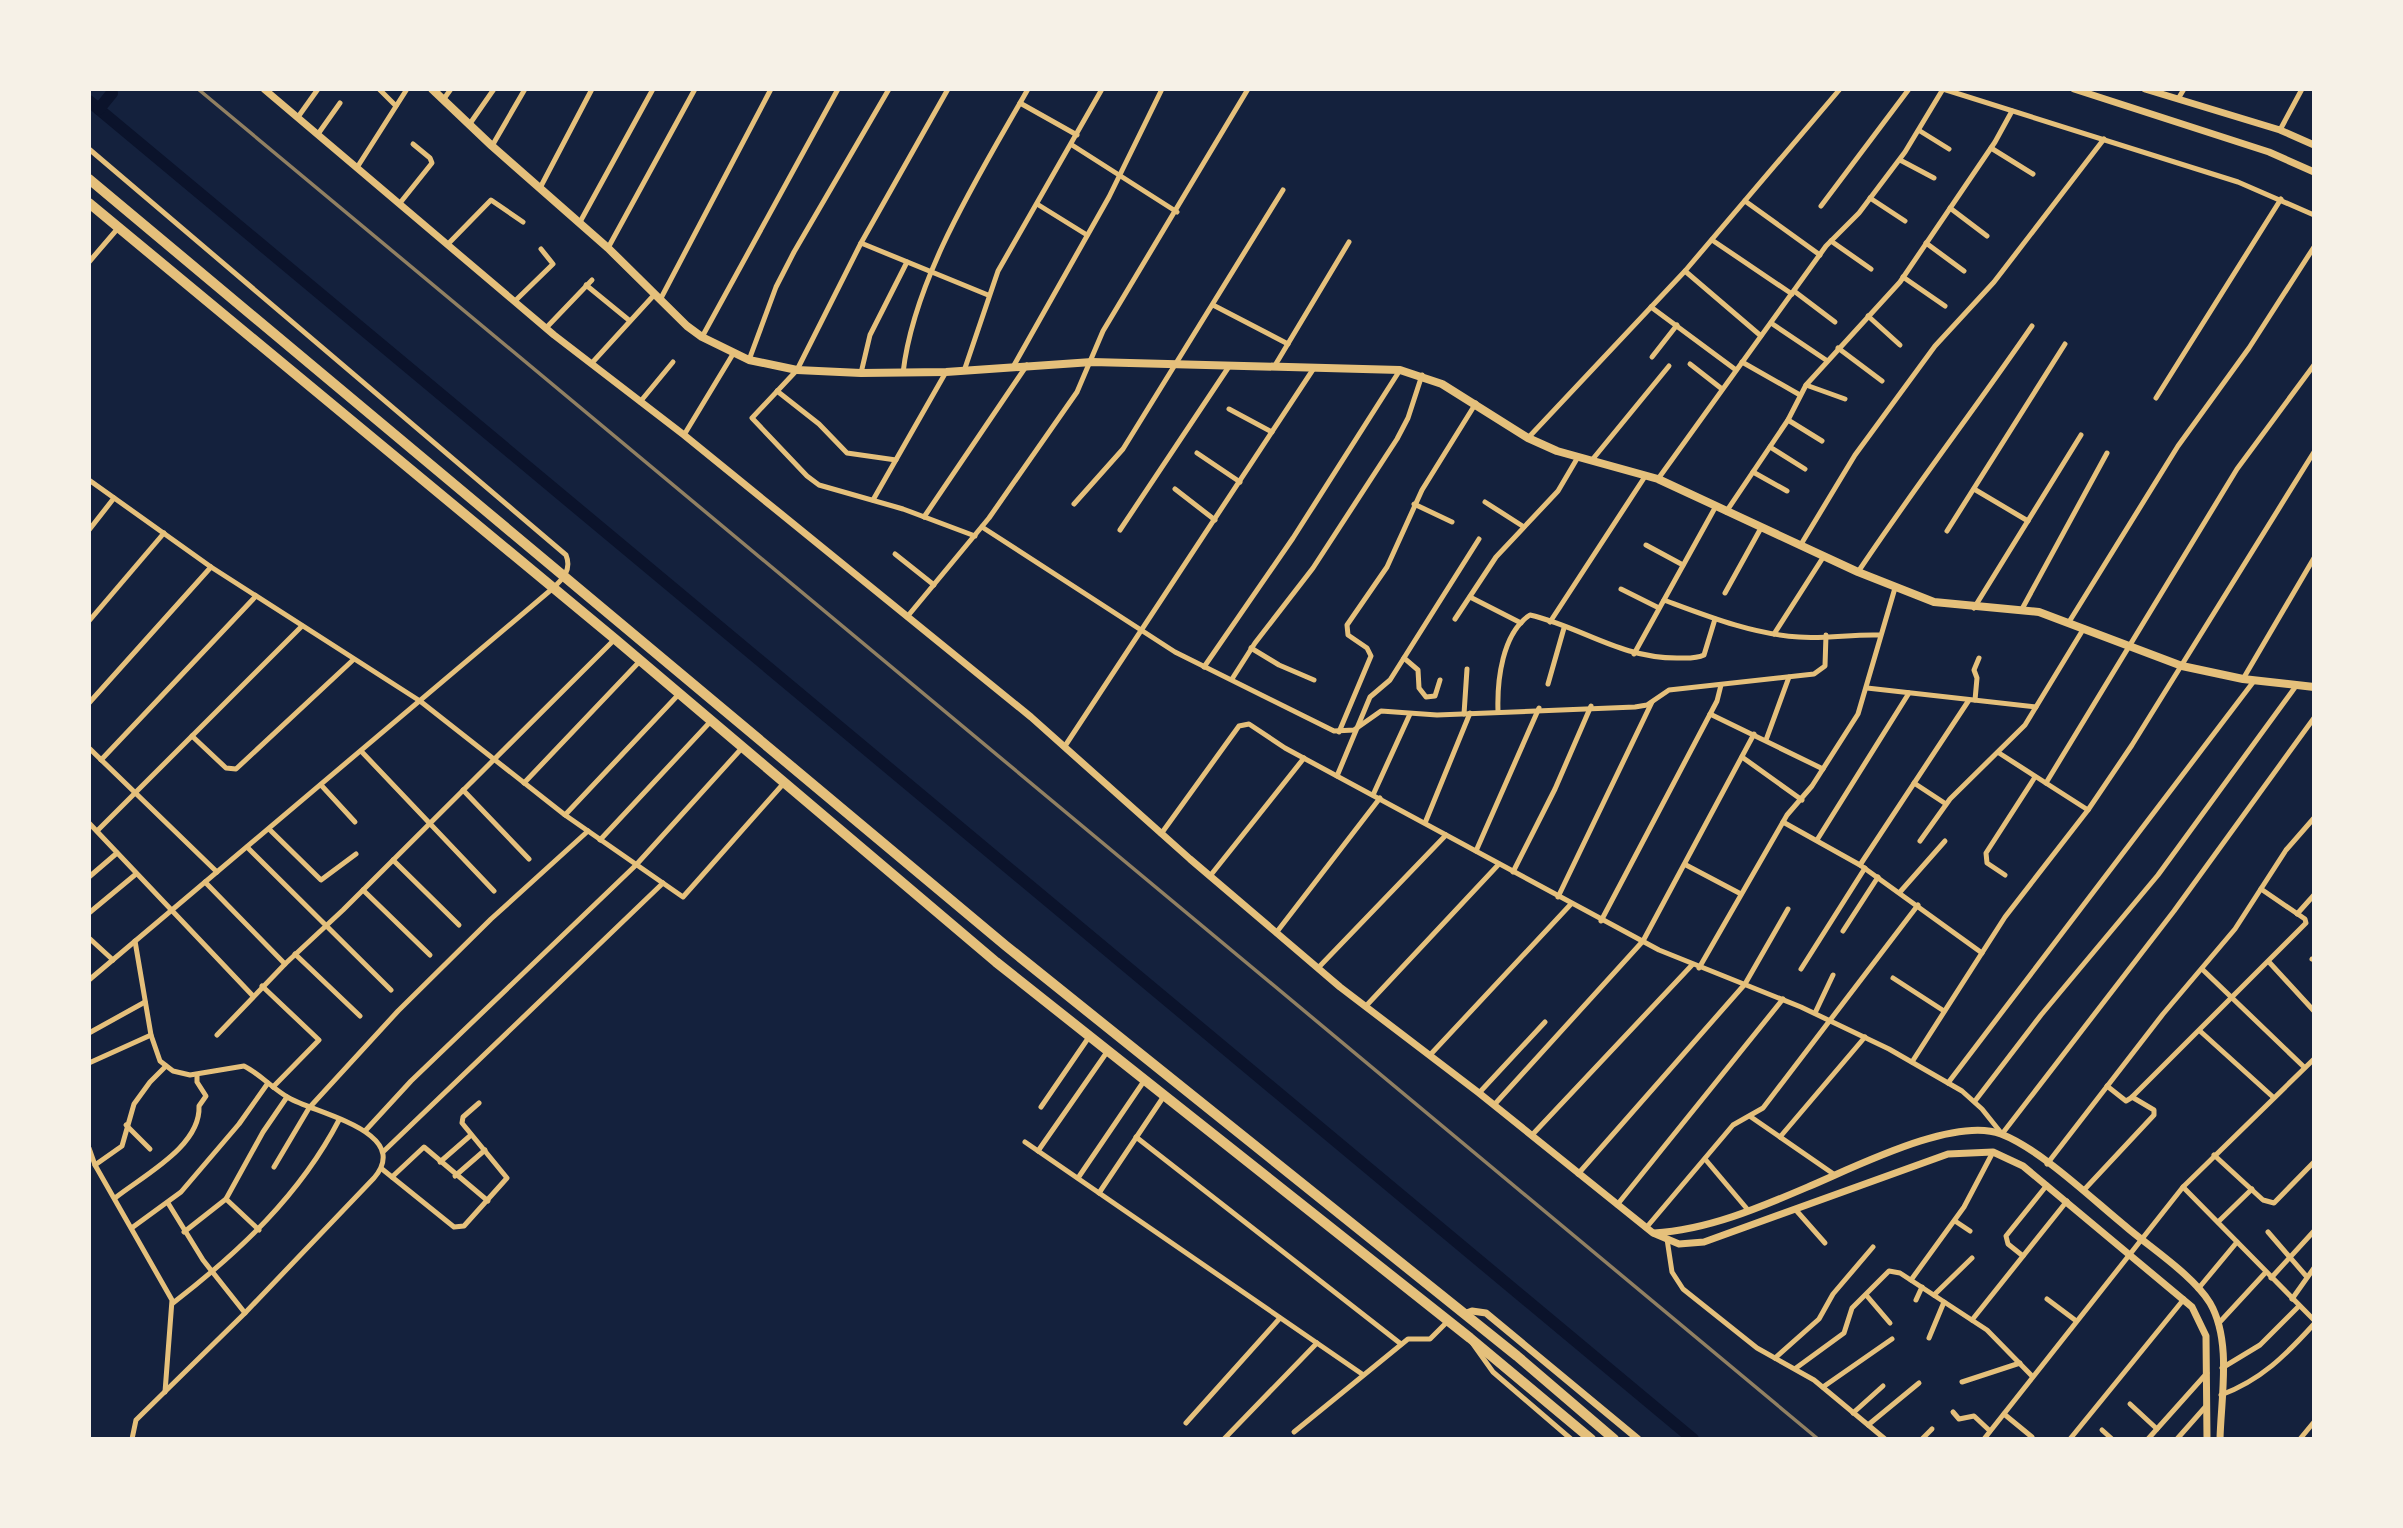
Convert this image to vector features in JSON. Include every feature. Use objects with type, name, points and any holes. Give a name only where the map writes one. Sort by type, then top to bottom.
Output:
[{"type":"highway","points":[[89,179],[1006,946],[1517,1356],[1614,1439]]},
{"type":"highway","points":[[89,202],[1107,1052],[1470,1338],[1591,1439]]},
{"type":"main road","points":[[432,89],[492,146],[580,222],[702,337],[749,360],[797,370],[861,373],[946,372],[1092,362],[1400,370],[1422,375],[1476,403],[1528,438],[1578,457],[1658,479],[1895,588],[1942,604],[2022,609],[2069,622],[2182,666],[2254,681],[2314,687]]},
{"type":"street","points":[[264,89],[358,166],[514,302],[684,435],[1065,746],[1161,834],[1318,968],[1650,1230],[1685,1245],[1704,1242],[1948,1154],[1993,1152],[2023,1166],[2185,1299],[2203,1325],[2207,1373],[2207,1439]]},
{"type":"street","points":[[298,117],[318,89]]},
{"type":"street","points":[[379,89],[396,106]]},
{"type":"street","points":[[358,166],[407,89]]},
{"type":"street","points":[[443,100],[451,89]]},
{"type":"street","points":[[469,125],[494,89]]},
{"type":"street","points":[[492,146],[525,89]]},
{"type":"street","points":[[540,188],[592,89]]},
{"type":"street","points":[[580,222],[653,89]]},
{"type":"street","points":[[608,248],[695,89]]},
{"type":"street","points":[[591,364],[657,297],[771,89]]},
{"type":"street","points":[[702,337],[838,89]]},
{"type":"street","points":[[749,360],[776,287],[793,252],[889,89]]},
{"type":"street","points":[[948,89],[861,243],[797,370],[752,417],[813,481],[834,491],[873,500],[975,536]]},
{"type":"street","points":[[903,373],[912,322],[932,272],[1028,89]]},
{"type":"street","points":[[964,371],[998,271],[1102,89]]},
{"type":"street","points":[[1013,367],[1087,235],[1162,89]]},
{"type":"street","points":[[907,617],[982,527],[1068,406],[1092,362],[1103,331],[1177,212],[1248,89]]},
{"type":"street","points":[[1528,438],[1685,271],[1840,89]]},
{"type":"street","points":[[1821,206],[1909,89]]},
{"type":"street","points":[[1658,479],[1831,240],[1870,198],[1900,159],[1920,131],[1943,89],[2104,139],[2281,199],[2314,215]]},
{"type":"street","points":[[2074,89],[2269,152],[2314,172]]},
{"type":"street","points":[[2145,89],[2280,130],[2314,145]]},
{"type":"street","points":[[2178,99],[2184,89]]},
{"type":"street","points":[[2280,130],[2302,89]]},
{"type":"street","points":[[318,134],[340,103]]},
{"type":"street","points":[[1020,103],[1077,135]]},
{"type":"street","points":[[1726,512],[1788,420],[1806,386],[1826,360],[1903,277],[1991,148],[2012,111]]},
{"type":"street","points":[[1920,131],[1949,149]]},
{"type":"street","points":[[1800,546],[1855,455],[1935,346],[1994,282],[2104,139]]},
{"type":"street","points":[[400,203],[432,163],[430,158],[413,144]]},
{"type":"street","points":[[1072,145],[1177,212]]},
{"type":"street","points":[[1991,148],[2033,174]]},
{"type":"street","points":[[89,149],[566,555],[568,563],[566,577],[90,978]]},
{"type":"street","points":[[1900,159],[1934,178]]},
{"type":"street","points":[[1074,504],[1123,449],[1283,190]]},
{"type":"street","points":[[1870,198],[1905,221]]},
{"type":"street","points":[[2156,398],[2281,199]]},
{"type":"street","points":[[448,244],[491,200],[499,202],[523,222]]},
{"type":"street","points":[[1745,201],[1820,255]]},
{"type":"street","points":[[1037,204],[1087,235]]},
{"type":"street","points":[[1950,208],[1987,236]]},
{"type":"street","points":[[89,262],[119,227]]},
{"type":"street","points":[[1712,240],[1835,322]]},
{"type":"street","points":[[1831,240],[1871,269]]},
{"type":"street","points":[[1274,367],[1349,242]]},
{"type":"street","points":[[861,243],[988,295]]},
{"type":"street","points":[[1926,243],[1964,271]]},
{"type":"street","points":[[2069,622],[2178,446],[2249,348],[2314,247]]},
{"type":"street","points":[[514,302],[553,264],[541,249]]},
{"type":"street","points":[[861,373],[870,335],[907,262]]},
{"type":"street","points":[[1685,271],[1761,336]]},
{"type":"street","points":[[1903,277],[1945,306]]},
{"type":"street","points":[[546,328],[592,280]]},
{"type":"street","points":[[586,285],[631,321]]},
{"type":"street","points":[[1213,305],[1287,344]]},
{"type":"street","points":[[1651,307],[1736,370]]},
{"type":"street","points":[[1868,316],[1900,345]]},
{"type":"street","points":[[1771,323],[1826,360]]},
{"type":"street","points":[[1652,356],[1677,326]]},
{"type":"street","points":[[1858,572],[1914,486],[1957,435],[2032,326]]},
{"type":"street","points":[[1947,531],[2065,344]]},
{"type":"street","points":[[1838,348],[1882,382]]},
{"type":"street","points":[[684,435],[733,354]]},
{"type":"street","points":[[639,402],[673,362]]},
{"type":"street","points":[[1742,362],[1800,395]]},
{"type":"street","points":[[1690,364],[1723,389]]},
{"type":"street","points":[[924,517],[1027,365]]},
{"type":"street","points":[[1120,530],[1230,365]]},
{"type":"street","points":[[2046,783],[2245,457],[2314,365]]},
{"type":"street","points":[[1592,460],[1669,366]]},
{"type":"street","points":[[1065,746],[1314,368]]},
{"type":"street","points":[[1204,667],[1293,538],[1400,370]]},
{"type":"street","points":[[873,500],[946,372]]},
{"type":"street","points":[[1232,679],[1251,648],[1313,568],[1397,439],[1408,418],[1422,375]]},
{"type":"street","points":[[1806,386],[1845,399]]},
{"type":"street","points":[[777,391],[819,424],[847,453],[896,460]]},
{"type":"street","points":[[1339,732],[1371,656],[1367,648],[1348,635],[1347,625],[1387,566],[1414,504],[1476,403]]},
{"type":"street","points":[[1229,409],[1272,432]]},
{"type":"street","points":[[1788,420],[1822,441]]},
{"type":"street","points":[[1973,608],[2081,435]]},
{"type":"street","points":[[1770,447],[1805,469]]},
{"type":"street","points":[[1912,1062],[2010,910],[2088,810],[2182,666],[2314,452]]},
{"type":"street","points":[[1197,453],[1240,482]]},
{"type":"street","points":[[2022,609],[2107,453]]},
{"type":"street","points":[[1455,619],[1496,557],[1558,491],[1578,457]]},
{"type":"street","points":[[1753,472],[1787,491]]},
{"type":"street","points":[[1550,622],[1646,475]]},
{"type":"street","points":[[89,480],[211,567],[421,701],[565,815],[683,897],[784,783]]},
{"type":"street","points":[[1175,489],[1215,520]]},
{"type":"street","points":[[1974,489],[2028,521]]},
{"type":"street","points":[[89,530],[114,498]]},
{"type":"street","points":[[1485,502],[1524,527]]},
{"type":"street","points":[[1414,504],[1452,522]]},
{"type":"street","points":[[1634,654],[1716,506]]},
{"type":"street","points":[[982,527],[1142,632],[1266,700],[1339,732],[1354,730],[1377,712],[1467,713],[1634,706],[1652,702],[1669,690],[1814,674],[1823,669],[1826,635]]},
{"type":"street","points":[[1725,593],[1761,528]]},
{"type":"street","points":[[89,621],[164,533]]},
{"type":"street","points":[[1337,776],[1354,730],[1372,693],[1388,683],[1479,539]]},
{"type":"street","points":[[1646,545],[1684,565]]},
{"type":"street","points":[[895,554],[934,585]]},
{"type":"street","points":[[1774,634],[1824,556]]},
{"type":"street","points":[[2243,679],[2314,558]]},
{"type":"street","points":[[89,703],[211,567]]},
{"type":"street","points":[[1699,968],[1783,822],[1802,800],[1854,722],[1867,688],[1879,635],[1895,588]]},
{"type":"street","points":[[1620,589],[1660,608]]},
{"type":"street","points":[[101,760],[256,596]]},
{"type":"street","points":[[1470,597],[1521,623]]},
{"type":"street","points":[[1664,600],[1715,619],[1774,634],[1801,638],[1879,635]]},
{"type":"street","points":[[1498,711],[1502,666],[1521,623],[1530,615],[1634,654],[1676,658],[1701,657],[1707,649],[1715,619]]},
{"type":"street","points":[[97,831],[302,626]]},
{"type":"street","points":[[1548,684],[1564,628]]},
{"type":"street","points":[[1920,841],[1946,804],[2020,731],[2084,628]]},
{"type":"street","points":[[217,1035],[262,986],[363,890],[615,639]]},
{"type":"street","points":[[1251,648],[1287,669],[1314,680]]},
{"type":"street","points":[[1404,658],[1417,667],[1419,688],[1426,696],[1434,697],[1440,680]]},
{"type":"street","points":[[1801,969],[1914,783],[1972,700],[1978,678],[1974,670],[1979,658]]},
{"type":"street","points":[[192,736],[226,768],[236,769],[354,660]]},
{"type":"street","points":[[524,783],[640,661]]},
{"type":"street","points":[[1425,823],[1467,713],[1468,669]]},
{"type":"street","points":[[1766,740],[1789,677]]},
{"type":"street","points":[[1948,1083],[2254,681]]},
{"type":"street","points":[[1601,921],[1710,714],[1721,685]]},
{"type":"street","points":[[1975,1101],[2041,1014],[2158,875],[2296,686]]},
{"type":"street","points":[[1867,688],[2036,707]]},
{"type":"street","points":[[1816,840],[1909,693]]},
{"type":"street","points":[[565,815],[679,694]]},
{"type":"street","points":[[1559,897],[1652,702]]},
{"type":"street","points":[[1513,872],[1555,789],[1591,706]]},
{"type":"street","points":[[1476,851],[1539,708]]},
{"type":"street","points":[[1373,794],[1409,714]]},
{"type":"street","points":[[1710,714],[1823,769]]},
{"type":"street","points":[[2001,1134],[2174,911],[2314,718]]},
{"type":"street","points":[[600,840],[710,721]]},
{"type":"street","points":[[1161,834],[1242,724],[1252,725],[1304,758],[1601,921],[1692,965],[1815,1013],[1912,1062],[1975,1101],[2001,1134],[2083,1191],[2209,1301],[2218,1324],[2222,1367],[2220,1439]]},
{"type":"street","points":[[1494,1105],[1643,942],[1754,734]]},
{"type":"street","points":[[89,748],[217,872]]},
{"type":"street","points":[[365,1131],[411,1081],[636,865],[742,748]]},
{"type":"street","points":[[361,751],[494,891]]},
{"type":"street","points":[[1999,753],[2088,810]]},
{"type":"street","points":[[1742,757],[1802,800]]},
{"type":"street","points":[[1210,876],[1304,758]]},
{"type":"street","points":[[2005,876],[1987,863],[1986,853],[2035,777]]},
{"type":"street","points":[[1914,783],[1946,804]]},
{"type":"street","points":[[321,785],[355,822]]},
{"type":"street","points":[[463,790],[529,859]]},
{"type":"street","points":[[1276,933],[1380,798]]},
{"type":"street","points":[[2047,1164],[2106,1086],[2235,929],[2286,850],[2314,818]]},
{"type":"street","points":[[1783,822],[1878,877],[1982,953]]},
{"type":"street","points":[[89,823],[170,912],[253,996]]},
{"type":"street","points":[[269,829],[321,880],[356,854]]},
{"type":"street","points":[[274,1167],[309,1108],[444,964],[588,831]]},
{"type":"street","points":[[1318,968],[1446,835]]},
{"type":"street","points":[[1900,892],[1945,841]]},
{"type":"street","points":[[247,847],[391,990]]},
{"type":"street","points":[[89,877],[117,853]]},
{"type":"street","points":[[393,860],[459,925]]},
{"type":"street","points":[[1366,1006],[1499,864]]},
{"type":"street","points":[[1686,865],[1741,894]]},
{"type":"street","points":[[89,913],[136,874]]},
{"type":"street","points":[[1843,931],[1878,877]]},
{"type":"street","points":[[205,882],[285,964]]},
{"type":"street","points":[[132,1439],[133,1426],[382,1169],[384,1151],[663,883]]},
{"type":"street","points":[[2106,1086],[2126,1101],[2132,1097],[2233,999],[2306,923],[2261,889]]},
{"type":"street","points":[[363,890],[430,955]]},
{"type":"street","points":[[2297,914],[2314,895]]},
{"type":"street","points":[[1430,1055],[1570,904]]},
{"type":"street","points":[[1650,1230],[1733,1125],[1751,1117],[1768,1102],[1918,905]]},
{"type":"street","points":[[1578,1174],[1745,984],[1788,909]]},
{"type":"street","points":[[89,938],[113,960]]},
{"type":"street","points":[[135,941],[151,1035],[157,1056],[166,1066],[181,1073],[197,1074],[244,1066],[287,1097],[365,1131],[384,1151]]},
{"type":"street","points":[[295,954],[360,1016]]},
{"type":"street","points":[[2269,962],[2314,1011]]},
{"type":"street","points":[[1532,1135],[1692,965]]},
{"type":"street","points":[[2202,970],[2304,1067]]},
{"type":"street","points":[[1815,1013],[1833,975]]},
{"type":"street","points":[[1893,978],[1944,1011]]},
{"type":"street","points":[[133,1227],[168,1203],[270,1085],[320,1040],[262,986]]},
{"type":"street","points":[[1617,1205],[1783,999]]},
{"type":"street","points":[[89,1033],[145,1002]]},
{"type":"street","points":[[1479,1093],[1545,1021]]},
{"type":"street","points":[[2200,1031],[2273,1097]]},
{"type":"street","points":[[89,1063],[151,1035]]},
{"type":"street","points":[[1041,1107],[1089,1037]]},
{"type":"street","points":[[1780,1136],[1865,1037]]},
{"type":"street","points":[[1038,1151],[1107,1052]]},
{"type":"street","points":[[1984,1439],[2183,1187],[2314,1059]]},
{"type":"street","points":[[95,1165],[119,1149],[139,1095],[166,1066]]},
{"type":"street","points":[[116,1198],[189,1138],[200,1117],[199,1106],[206,1096],[197,1082],[197,1074]]},
{"type":"street","points":[[1078,1178],[1144,1081]]},
{"type":"street","points":[[184,1232],[226,1199],[263,1132],[287,1097]]},
{"type":"street","points":[[1099,1193],[1164,1097]]},
{"type":"street","points":[[2083,1191],[2154,1115],[2154,1110],[2132,1097]]},
{"type":"street","points":[[382,1169],[459,1228],[488,1202],[507,1178],[461,1121],[479,1103]]},
{"type":"street","points":[[1751,1117],[1835,1175]]},
{"type":"street","points":[[173,1303],[212,1273],[259,1230],[313,1164],[339,1120]]},
{"type":"street","points":[[126,1125],[150,1149]]},
{"type":"street","points":[[1667,1236],[1748,1210],[1907,1146],[1955,1132],[1977,1129],[2001,1134]]},
{"type":"street","points":[[440,1162],[471,1135]]},
{"type":"street","points":[[1136,1137],[1401,1344]]},
{"type":"street","points":[[1025,1142],[1362,1374]]},
{"type":"street","points":[[391,1177],[421,1147],[488,1202]]},
{"type":"street","points":[[89,1148],[95,1165],[133,1227],[173,1303],[165,1392]]},
{"type":"street","points":[[455,1176],[485,1150]]},
{"type":"street","points":[[1911,1280],[1955,1221],[1993,1152]]},
{"type":"street","points":[[2214,1155],[2270,1203],[2279,1201],[2314,1162]]},
{"type":"street","points":[[1705,1158],[1748,1210]]},
{"type":"street","points":[[2023,1256],[2008,1244],[2006,1236],[2047,1185]]},
{"type":"street","points":[[2183,1187],[2313,1318],[2270,1371],[2250,1384],[2221,1395]]},
{"type":"street","points":[[2218,1222],[2252,1189]]},
{"type":"street","points":[[226,1199],[259,1230]]},
{"type":"street","points":[[1972,1320],[2067,1201]]},
{"type":"street","points":[[168,1203],[212,1273],[245,1313]]},
{"type":"street","points":[[1795,1209],[1825,1243]]},
{"type":"street","points":[[1955,1221],[1970,1231]]},
{"type":"street","points":[[2272,1278],[2314,1231]]},
{"type":"street","points":[[2268,1232],[2307,1277]]},
{"type":"street","points":[[1667,1236],[1672,1272],[1684,1289],[1737,1333],[1823,1387],[1885,1439]]},
{"type":"street","points":[[2198,1289],[2237,1242]]},
{"type":"street","points":[[1775,1358],[1819,1319],[1833,1294],[1872,1247]]},
{"type":"street","points":[[1934,1295],[1972,1258]]},
{"type":"street","points":[[2292,1298],[2314,1268]]},
{"type":"street","points":[[1796,1368],[1844,1334],[1848,1314],[1889,1271],[1911,1280],[1972,1320],[2032,1376]]},
{"type":"street","points":[[2218,1324],[2266,1272]]},
{"type":"street","points":[[1916,1300],[1922,1287]]},
{"type":"street","points":[[1867,1296],[1890,1323]]},
{"type":"street","points":[[2048,1299],[2076,1320]]},
{"type":"street","points":[[2070,1439],[2185,1299]]},
{"type":"street","points":[[1929,1338],[1944,1302]]},
{"type":"street","points":[[2222,1367],[2260,1345],[2299,1306]]},
{"type":"street","points":[[1464,1314],[1472,1311],[1486,1313],[1638,1439]]},
{"type":"street","points":[[1186,1423],[1280,1318]]},
{"type":"street","points":[[1294,1432],[1401,1344],[1410,1338],[1430,1339],[1448,1321]]},
{"type":"street","points":[[1470,1338],[1493,1372],[1571,1439]]},
{"type":"street","points":[[1823,1387],[1892,1339]]},
{"type":"street","points":[[1224,1439],[1317,1343]]},
{"type":"street","points":[[1962,1382],[2020,1363]]},
{"type":"street","points":[[2148,1439],[2207,1373]]},
{"type":"street","points":[[1868,1425],[1919,1384]]},
{"type":"street","points":[[1853,1413],[1883,1387]]},
{"type":"street","points":[[2130,1404],[2157,1429]]},
{"type":"street","points":[[2177,1439],[2207,1405]]},
{"type":"street","points":[[1954,1412],[1959,1419],[1974,1416],[1990,1431]]},
{"type":"street","points":[[2004,1414],[2032,1437]]},
{"type":"street","points":[[2300,1439],[2314,1422]]},
{"type":"street","points":[[1922,1439],[1932,1429]]},
{"type":"street","points":[[2102,1430],[2112,1439]]},
{"type":"waterway","points":[[99,109],[112,93]]},
{"type":"waterway","points":[[89,101],[1693,1439]]},
{"type":"railway","points":[[198,89],[1818,1439]]}]
